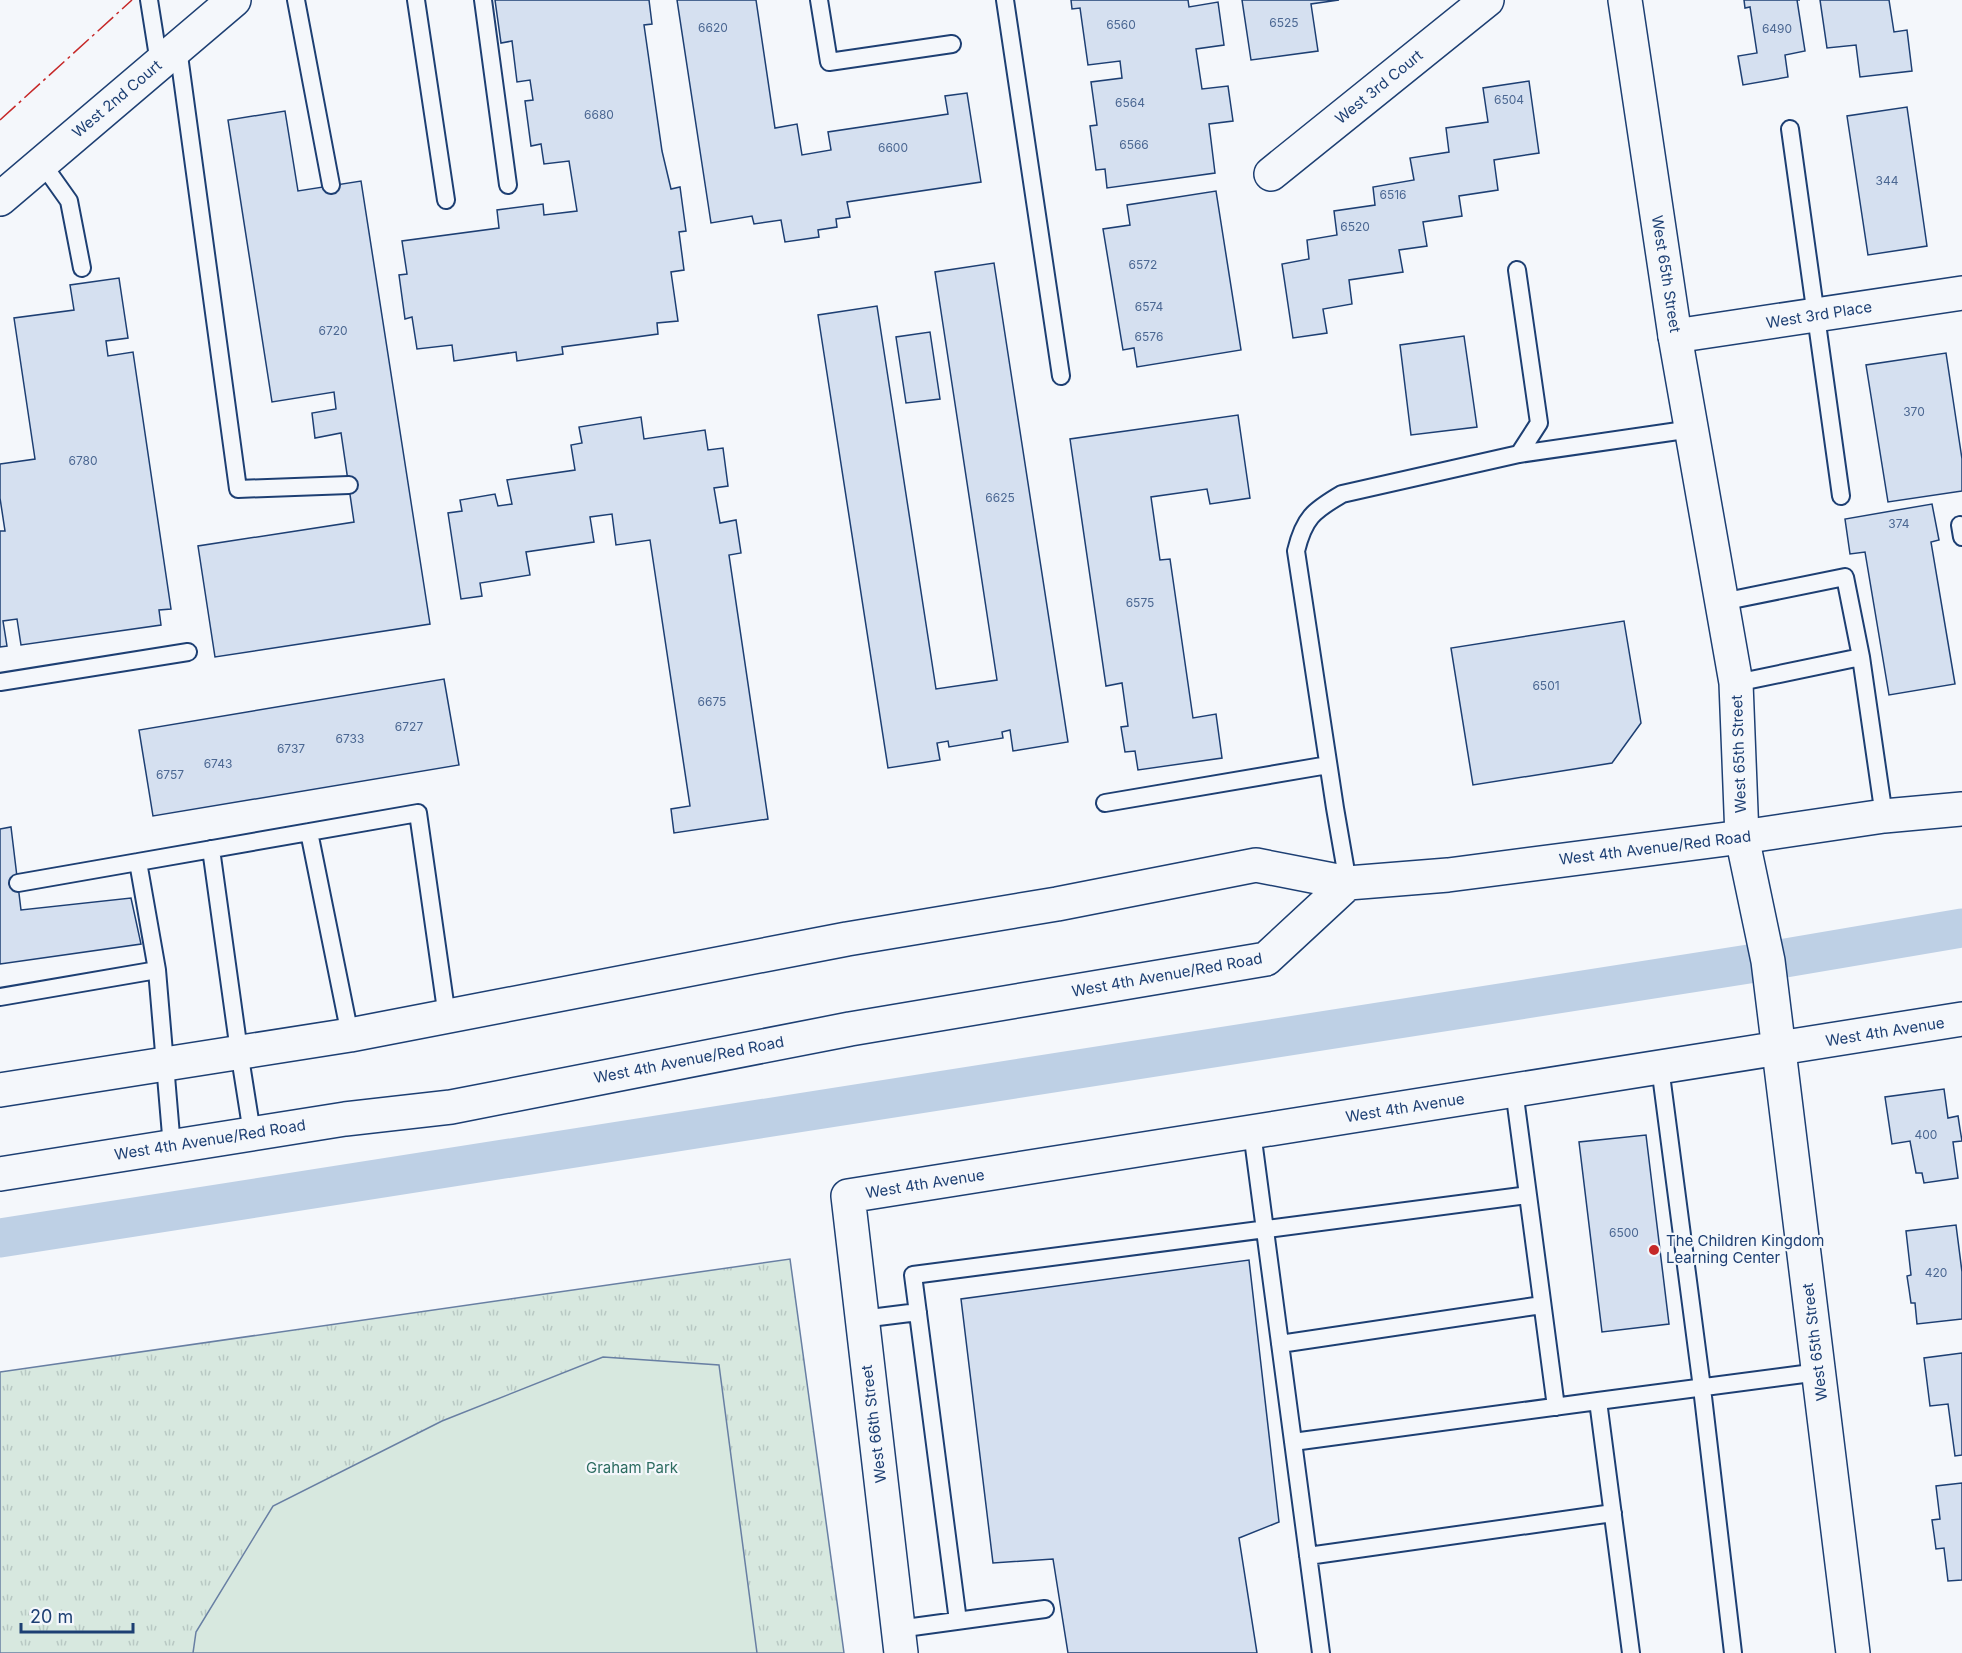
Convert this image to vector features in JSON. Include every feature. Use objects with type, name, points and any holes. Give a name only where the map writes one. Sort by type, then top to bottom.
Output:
[{"type":"street","name":"West 2nd Court","points":[[0,199],[234,0]]},
{"type":"street","name":"West 3rd Court","points":[[1271,174],[1487,0]]},
{"type":"street","name":"West 65th Street","points":[[1625,0],[1675,336],[1736,683],[1742,837],[1768,961],[1853,1653]]},
{"type":"street","name":"West 3rd Place","points":[[1675,336],[1962,293]]},
{"type":"street","name":"West 4th Avenue/Red Road","points":[[0,1089],[350,1035],[847,939],[1058,904],[1256,865],[1348,883],[1448,875],[1884,816],[1962,809]]},
{"type":"street","name":"West 4th Avenue/Red Road","points":[[0,1174],[345,1119],[451,1107],[850,1029],[1266,959],[1348,883]]},
{"type":"street","name":"West 4th Avenue","points":[[848,1196],[1962,1019]]},
{"type":"street","name":"West 66th Street","points":[[848,1196],[900,1641]]},
{"type":"lane","points":[[149,0],[169,55],[238,489],[349,486]]},
{"type":"lane","points":[[296,0],[331,185]]},
{"type":"lane","points":[[416,0],[446,200]]},
{"type":"lane","points":[[483,0],[508,185]]},
{"type":"lane","points":[[819,0],[829,62],[952,44]]},
{"type":"lane","points":[[1005,0],[1062,376]]},
{"type":"lane","points":[[1790,129],[1841,496]]},
{"type":"lane","points":[[42,163],[69,201],[82,268]]},
{"type":"lane","points":[[1517,270],[1539,423],[1519,454]]},
{"type":"lane","points":[[1348,883],[1296,551],[1302,529],[1320,507],[1342,494],[1519,454],[1692,429]]},
{"type":"lane","points":[[1722,602],[1845,577],[1861,657],[1884,816]]},
{"type":"lane","points":[[0,682],[188,652]]},
{"type":"lane","points":[[1736,683],[1861,657]]},
{"type":"lane","points":[[1105,803],[1328,765]]},
{"type":"lane","points":[[18,883],[418,813],[447,1017]]},
{"type":"lane","points":[[309,832],[350,1035]]},
{"type":"lane","points":[[211,849],[252,1133]]},
{"type":"lane","points":[[138,862],[157,970],[172,1146]]},
{"type":"lane","points":[[0,997],[157,970]]},
{"type":"lane","points":[[1660,1067],[1702,1388],[1733,1653]]},
{"type":"lane","points":[[1514,1090],[1556,1407]]},
{"type":"lane","points":[[1252,1132],[1321,1653]]},
{"type":"lane","points":[[958,1621],[913,1275],[1528,1194]]},
{"type":"lane","points":[[1280,1344],[1542,1305]]},
{"type":"lane","points":[[862,1319],[918,1312]]},
{"type":"lane","points":[[1293,1442],[1819,1372]]},
{"type":"lane","points":[[1598,1401],[1631,1653]]},
{"type":"lane","points":[[1308,1556],[1613,1513]]},
{"type":"lane","points":[[900,1641],[958,1621],[1045,1609]]},
{"type":"green space","name":"Graham Park","points":[[790,1259],[844,1653],[0,1653],[0,1372]]},
{"type":"green space","points":[[603,1357],[719,1365],[757,1653],[193,1653],[196,1632],[273,1506],[442,1421]]},
{"type":"building","points":[[495,0],[649,0],[652,24],[644,25],[662,151],[671,189],[680,187],[686,231],[679,232],[684,270],[671,272],[678,321],[657,323],[658,334],[562,347],[563,354],[517,361],[516,352],[454,361],[452,345],[417,349],[412,317],[405,319],[399,275],[407,274],[402,241],[499,228],[497,210],[543,204],[544,215],[577,211],[569,161],[544,164],[541,144],[531,146],[525,101],[533,100],[530,80],[517,82],[512,41],[501,43]]},
{"type":"building","points":[[677,0],[756,0],[775,128],[797,124],[802,155],[831,150],[828,132],[948,114],[945,96],[967,93],[981,182],[847,202],[850,217],[836,219],[837,227],[818,230],[819,237],[785,242],[781,220],[754,224],[752,216],[711,223]]},
{"type":"building","points":[[1071,0],[1188,0],[1189,7],[1218,2],[1224,45],[1196,49],[1202,89],[1228,86],[1233,121],[1209,124],[1215,173],[1107,188],[1105,169],[1096,170],[1090,126],[1097,125],[1091,82],[1122,78],[1120,61],[1088,65],[1080,8],[1072,9]]},
{"type":"building","points":[[1242,0],[1339,0],[1311,4],[1318,51],[1251,60]]},
{"type":"building","points":[[1744,0],[1797,0],[1805,51],[1785,55],[1788,77],[1743,85],[1738,56],[1757,53],[1750,7],[1745,8]]},
{"type":"building","points":[[1820,0],[1889,0],[1894,32],[1907,30],[1912,71],[1860,77],[1856,45],[1827,48]]},
{"type":"building","points":[[1529,81],[1539,153],[1494,160],[1498,190],[1459,196],[1462,216],[1423,222],[1427,246],[1399,250],[1403,272],[1349,280],[1352,304],[1323,309],[1327,333],[1293,338],[1282,264],[1309,259],[1307,240],[1337,235],[1334,211],[1375,205],[1373,187],[1414,180],[1410,158],[1449,152],[1446,128],[1488,122],[1483,88]]},
{"type":"building","points":[[1907,107],[1927,246],[1868,255],[1847,116]]},
{"type":"building","points":[[285,111],[298,191],[361,181],[430,624],[215,657],[198,546],[354,522],[341,433],[315,438],[312,413],[336,409],[334,392],[272,402],[228,120]]},
{"type":"building","points":[[1216,191],[1241,350],[1137,367],[1134,348],[1123,350],[1103,229],[1130,225],[1127,205]]},
{"type":"building","points":[[994,263],[1068,742],[1013,751],[1010,730],[1002,732],[1003,738],[949,747],[948,741],[937,743],[940,760],[888,768],[818,315],[877,306],[936,689],[997,680],[935,272]]},
{"type":"building","points":[[119,278],[128,338],[106,341],[108,356],[133,352],[171,609],[159,610],[161,625],[21,645],[17,619],[3,621],[7,646],[0,647],[0,531],[5,531],[0,498],[0,464],[35,459],[14,318],[74,310],[70,285]]},
{"type":"building","points":[[930,332],[940,399],[906,403],[896,337]]},
{"type":"building","points":[[1464,336],[1477,427],[1411,435],[1400,345]]},
{"type":"building","points":[[1946,353],[1962,459],[1962,491],[1888,502],[1866,365]]},
{"type":"building","points":[[1238,415],[1250,498],[1210,504],[1207,489],[1151,497],[1160,560],[1170,559],[1193,718],[1216,714],[1222,758],[1138,770],[1135,751],[1125,752],[1121,727],[1128,726],[1122,683],[1106,686],[1070,439]]},
{"type":"building","points":[[641,417],[644,439],[705,430],[708,450],[723,448],[728,486],[714,488],[720,523],[736,520],[741,553],[729,555],[768,819],[674,833],[671,809],[690,806],[650,540],[616,545],[612,514],[590,517],[594,542],[526,552],[530,575],[480,583],[482,596],[461,599],[448,513],[462,511],[460,500],[495,494],[498,506],[512,504],[507,480],[575,470],[571,445],[582,443],[579,427]]},
{"type":"building","points":[[1932,504],[1939,540],[1931,542],[1955,684],[1889,695],[1865,552],[1850,554],[1845,519]]},
{"type":"building","points":[[1624,621],[1641,723],[1612,763],[1473,785],[1451,648]]},
{"type":"building","points":[[444,679],[459,765],[153,816],[139,730]]},
{"type":"building","points":[[11,827],[21,910],[131,898],[141,944],[0,964],[0,829]]},
{"type":"building","points":[[1944,1089],[1948,1118],[1958,1116],[1962,1141],[1953,1142],[1958,1178],[1924,1183],[1922,1173],[1916,1173],[1910,1141],[1892,1144],[1885,1097]]},
{"type":"building","points":[[1646,1135],[1669,1324],[1602,1332],[1579,1142]]},
{"type":"building","points":[[1956,1225],[1962,1272],[1962,1319],[1917,1324],[1915,1303],[1911,1303],[1907,1276],[1911,1275],[1906,1231]]},
{"type":"building","points":[[1249,1260],[1279,1522],[1239,1538],[1257,1653],[1068,1653],[1053,1559],[993,1563],[961,1299]]},
{"type":"building","points":[[1962,1353],[1962,1455],[1955,1456],[1948,1404],[1930,1406],[1924,1358]]},
{"type":"building","points":[[1962,1483],[1962,1580],[1948,1581],[1944,1548],[1936,1549],[1932,1520],[1940,1519],[1936,1486]]},
{"type":"waterway","points":[[0,1238],[1768,961],[1962,928]]},
{"type":"power","points":[[0,120],[132,0]]},
{"type":"place","name":"The Children Kingdom Learning Center","points":[[1654,1250]]}]
